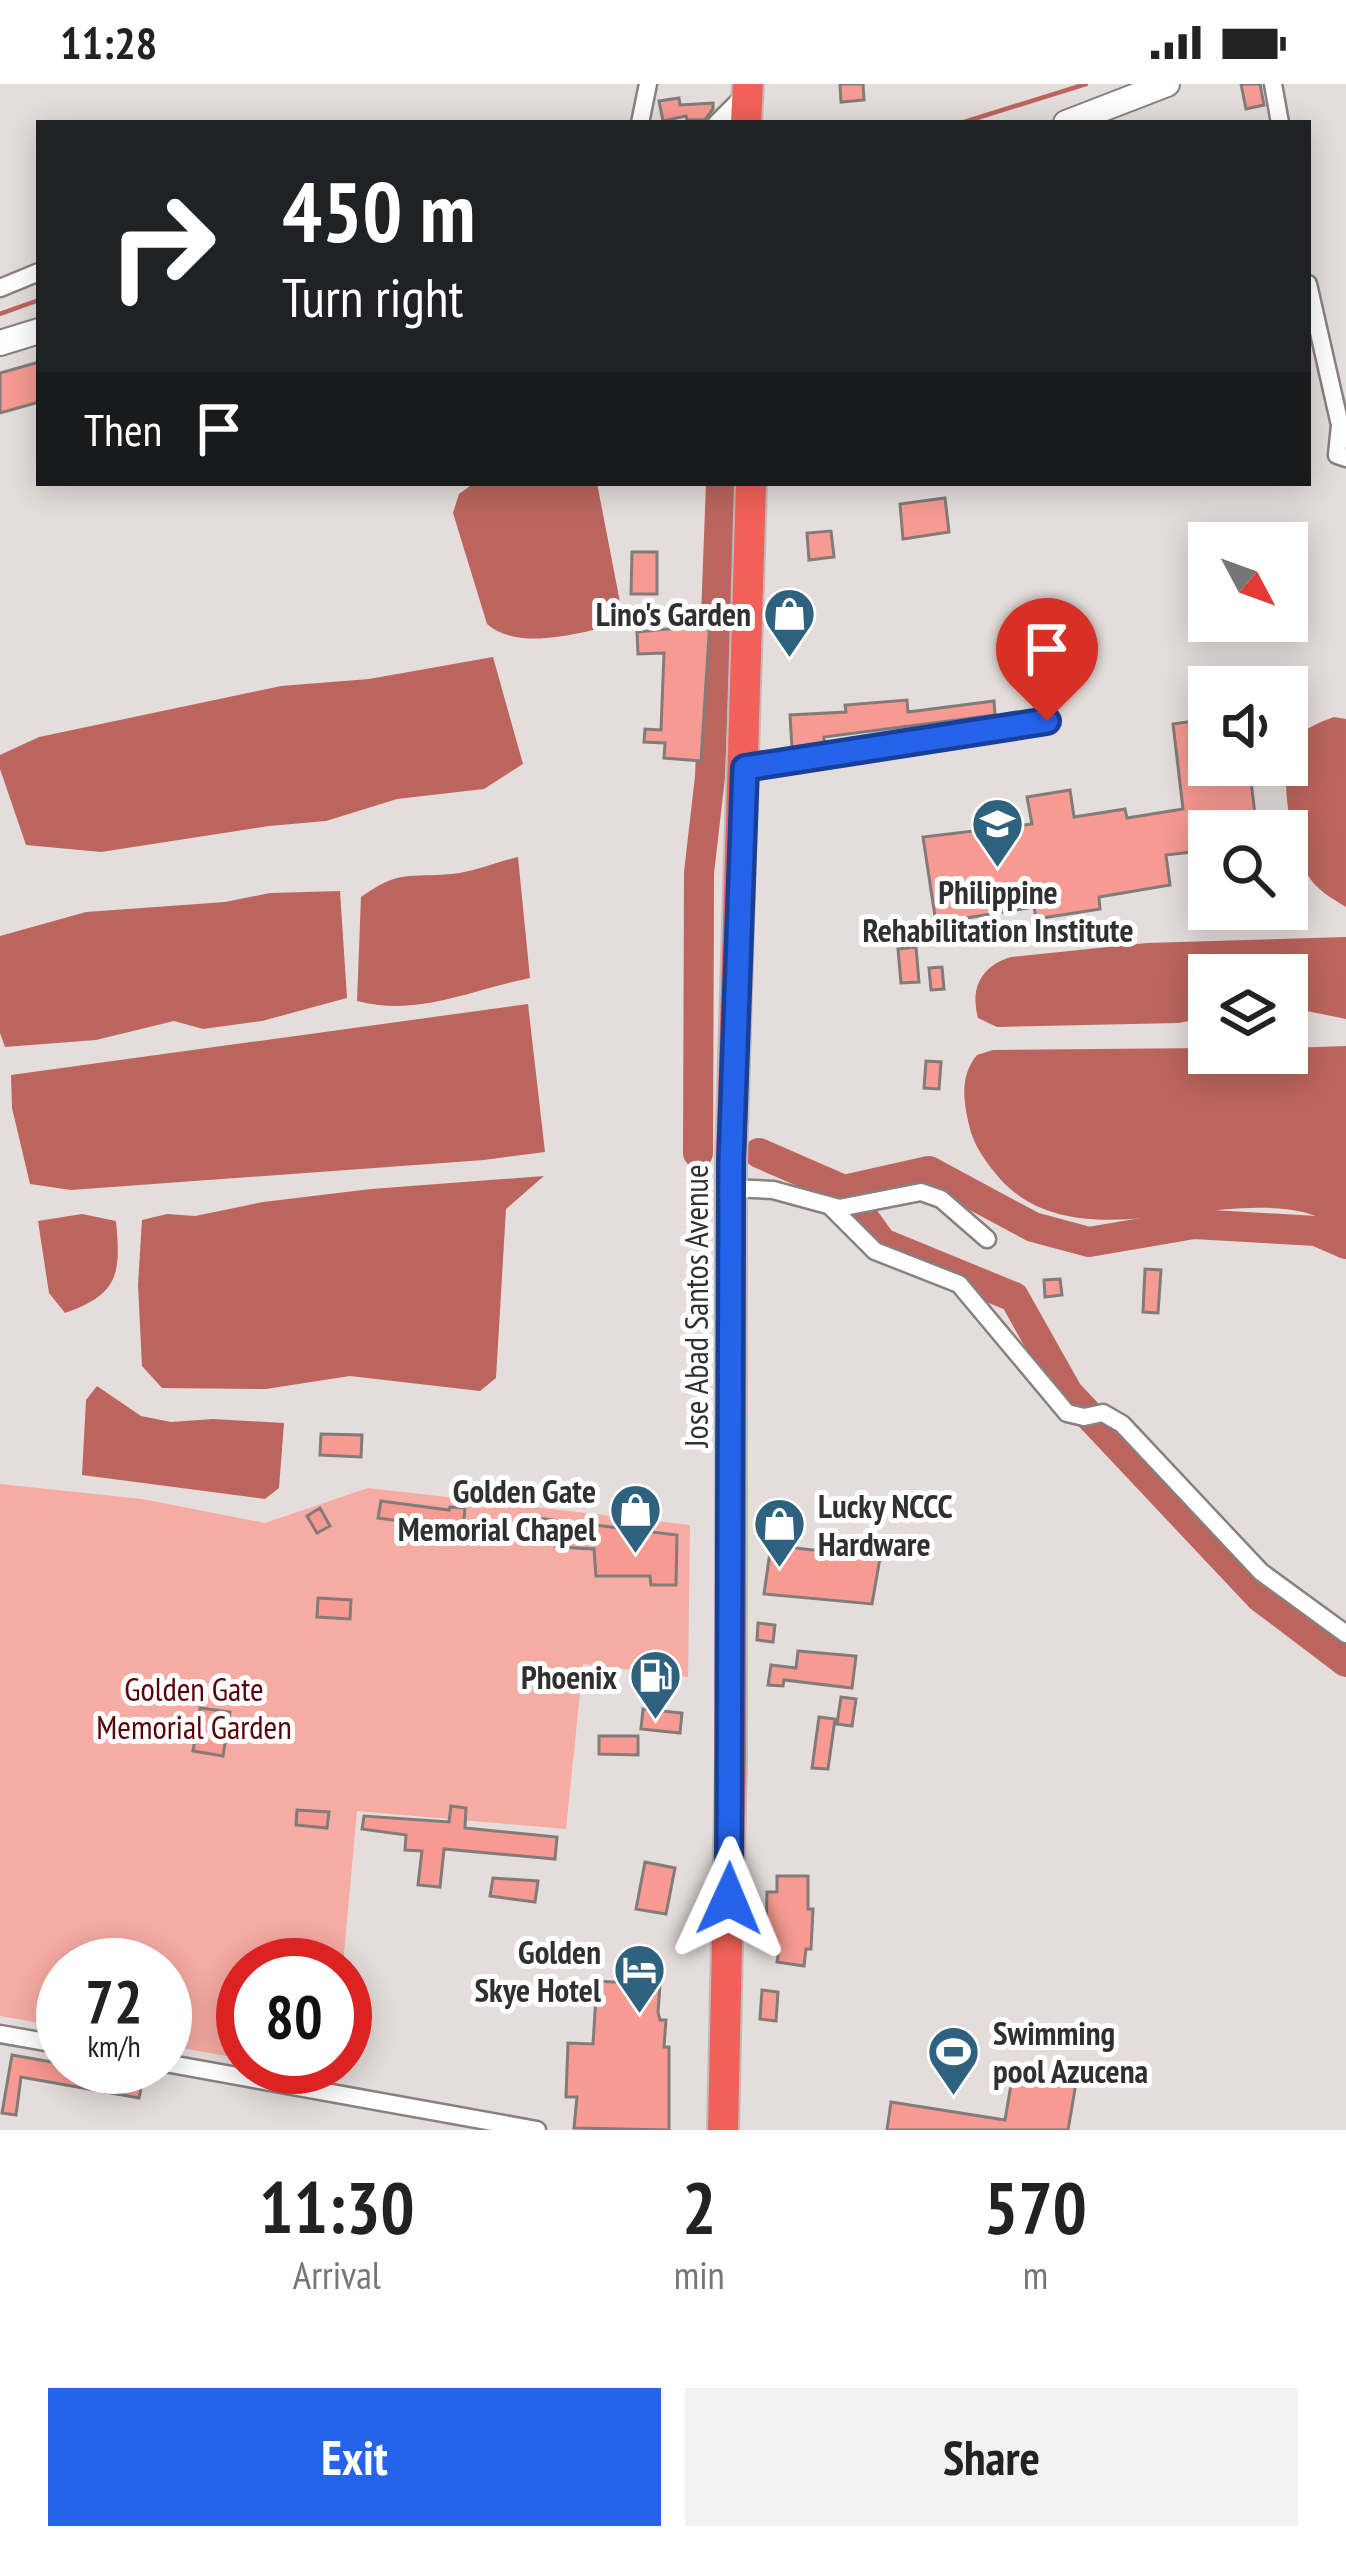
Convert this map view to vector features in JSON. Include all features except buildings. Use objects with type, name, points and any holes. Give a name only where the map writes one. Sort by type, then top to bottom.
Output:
[{"type":"highway","name":"Jose Abad Santos Avenue","points":[[724,2130],[731,1759],[731,1188],[751,486]]},
{"type":"street","points":[[641,120],[648,84]]},
{"type":"street","points":[[1067,120],[1167,84]]},
{"type":"street","points":[[1273,84],[1279,120]]},
{"type":"street","points":[[723,120],[755,103]]},
{"type":"street","points":[[0,288],[36,273]]},
{"type":"street","points":[[1311,297],[1340,425],[1337,454],[1346,458]]},
{"type":"street","points":[[0,344],[36,332]]},
{"type":"street","points":[[745,768],[1047,721]]},
{"type":"street","points":[[731,1188],[773,1190],[834,1207],[930,1194],[941,1198],[987,1239]]},
{"type":"street","points":[[834,1207],[875,1251],[959,1284],[1067,1413],[1121,1424],[1261,1572],[1346,1634]]},
{"type":"street","points":[[0,2034],[36,2040]]},
{"type":"street","points":[[192,2068],[536,2130]]},
{"type":"green space","name":"Golden Gate Memorial Garden","points":[[0,1484],[142,1499],[265,1523],[368,1488],[690,1525],[688,1677],[583,1664],[566,1829],[357,1811],[345,1938],[216,1938],[216,2054],[192,2050],[192,1938],[36,1938],[36,2022],[0,2016]]},
{"type":"shaded area","points":[[470,486],[598,486],[624,623],[535,639],[501,633],[487,624],[453,513],[459,494]]},
{"type":"shaded area","points":[[493,657],[523,764],[484,789],[397,799],[326,821],[101,852],[26,845],[0,769],[0,755],[39,737],[281,686],[369,679]]},
{"type":"shaded area","points":[[1334,717],[1346,719],[1346,907],[1309,877],[1308,810],[1289,810],[1286,786],[1308,786],[1308,729]]},
{"type":"shaded area","points":[[518,857],[530,978],[423,1004],[357,1001],[361,897],[396,878],[460,873]]},
{"type":"shaded area","points":[[340,891],[347,998],[262,1021],[203,1029],[174,1021],[96,1040],[5,1047],[0,1033],[0,936],[86,912],[225,902],[270,893]]},
{"type":"shaded area","points":[[1346,937],[1346,1019],[1308,1011],[1308,954],[1188,954],[1188,1021],[1179,1023],[997,1027],[978,1018],[980,980],[1001,961],[1147,943]]},
{"type":"shaded area","points":[[528,1004],[545,1152],[71,1190],[30,1184],[12,1108],[11,1075]]},
{"type":"shaded area","points":[[1346,1046],[1346,1229],[1303,1212],[1266,1208],[1104,1220],[1066,1216],[1032,1203],[1001,1180],[977,1147],[965,1106],[965,1079],[972,1063],[977,1055],[993,1050],[1188,1048],[1188,1074],[1308,1074],[1308,1047]]},
{"type":"shaded area","points":[[544,1176],[506,1209],[496,1378],[480,1391],[350,1376],[266,1389],[162,1388],[142,1366],[138,1285],[142,1220],[371,1189]]},
{"type":"shaded area","points":[[82,1214],[116,1221],[116,1268],[106,1290],[65,1313],[49,1293],[38,1221]]},
{"type":"shaded area","points":[[97,1386],[141,1416],[171,1422],[284,1423],[279,1488],[265,1499],[82,1475],[86,1400]]},
{"type":"waterway","points":[[971,120],[1086,84]]},
{"type":"waterway","points":[[0,314],[36,301]]},
{"type":"waterway","points":[[698,1153],[699,873],[710,777],[721,486]]},
{"type":"waterway","points":[[759,1153],[844,1190],[882,1243],[1014,1297],[1068,1393],[1260,1597],[1346,1662]]},
{"type":"waterway","points":[[844,1190],[929,1171],[1033,1227],[1089,1242],[1194,1224],[1316,1231],[1346,1244]]},
{"type":"place","name":"Lino's Garden","points":[[790,659]]},
{"type":"place","name":"Philippine Rehabilitation Institute","points":[[998,870]]},
{"type":"place","name":"Golden Gate Memorial Chapel","points":[[635,1555]]},
{"type":"place","name":"Lucky NCCC Hardware","points":[[779,1570]]},
{"type":"place","name":"Phoenix","points":[[656,1722]]},
{"type":"place","name":"Golden Skye Hotel","points":[[640,2016]]},
{"type":"place","name":"Swimming pool Azucena","points":[[954,2097]]},
{"type":"route","points":[[729,1899],[731,1162],[745,768],[1047,721]]}]
